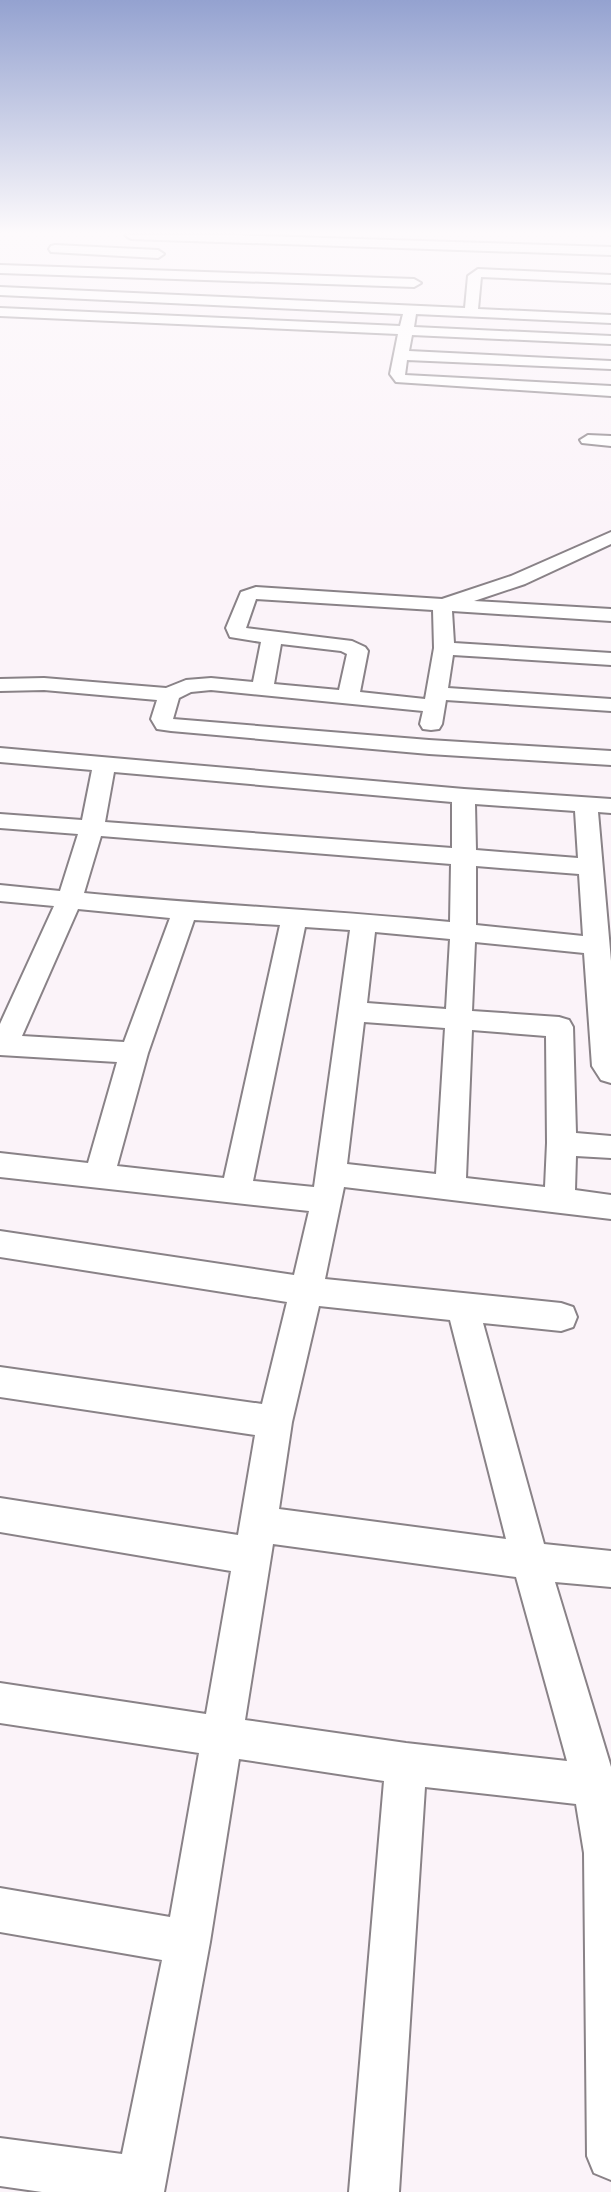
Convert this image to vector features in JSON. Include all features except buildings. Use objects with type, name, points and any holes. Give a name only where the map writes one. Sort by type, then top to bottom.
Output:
[{"type":"street","points":[[405,337],[398,376],[409,380],[611,391]]},
{"type":"street","points":[[556,337],[611,340]]},
{"type":"street","points":[[403,355],[611,365]]},
{"type":"street","points":[[588,440],[611,441]]},
{"type":"street","points":[[442,605],[518,580],[611,537]]},
{"type":"street","points":[[348,698],[358,651],[345,645],[244,635],[235,631],[246,598],[250,594],[611,615]]},
{"type":"street","points":[[429,747],[434,700],[444,648],[442,605]]},
{"type":"street","points":[[262,690],[272,638]]},
{"type":"street","points":[[444,648],[611,659]]},
{"type":"street","points":[[0,685],[44,684],[169,695],[186,686],[197,684],[348,698],[611,705]]},
{"type":"street","points":[[169,695],[162,719],[171,725],[429,747],[611,759]]},
{"type":"street","points":[[0,755],[464,796],[599,805],[598,860],[603,1029],[606,1066],[611,1073]]},
{"type":"street","points":[[104,763],[92,828],[69,901],[2,1045],[134,1053]]},
{"type":"street","points":[[450,1189],[463,933],[464,796]]},
{"type":"street","points":[[0,821],[465,855],[598,860]]},
{"type":"street","points":[[0,893],[185,911],[364,922],[463,933],[602,935]]},
{"type":"street","points":[[99,1175],[134,1053],[185,911]]},
{"type":"street","points":[[236,1190],[294,918]]},
{"type":"street","points":[[0,2162],[140,2186],[188,1942],[275,1422],[329,1187],[364,922]]},
{"type":"street","points":[[353,1012],[603,1029]]},
{"type":"street","points":[[559,1027],[562,1143],[559,1202]]},
{"type":"street","points":[[562,1143],[611,1147]]},
{"type":"street","points":[[0,1166],[236,1190],[329,1187],[450,1189],[611,1207]]},
{"type":"street","points":[[0,1244],[306,1291],[561,1317]]},
{"type":"street","points":[[463,1308],[530,1561],[602,1786],[608,1863],[611,2156]]},
{"type":"street","points":[[0,1382],[275,1422]]},
{"type":"street","points":[[0,1515],[256,1540],[611,1569]]},
{"type":"street","points":[[0,1703],[406,1764],[602,1786]]},
{"type":"street","points":[[374,2192],[406,1764]]},
{"type":"street","points":[[0,1910],[188,1942]]}]
